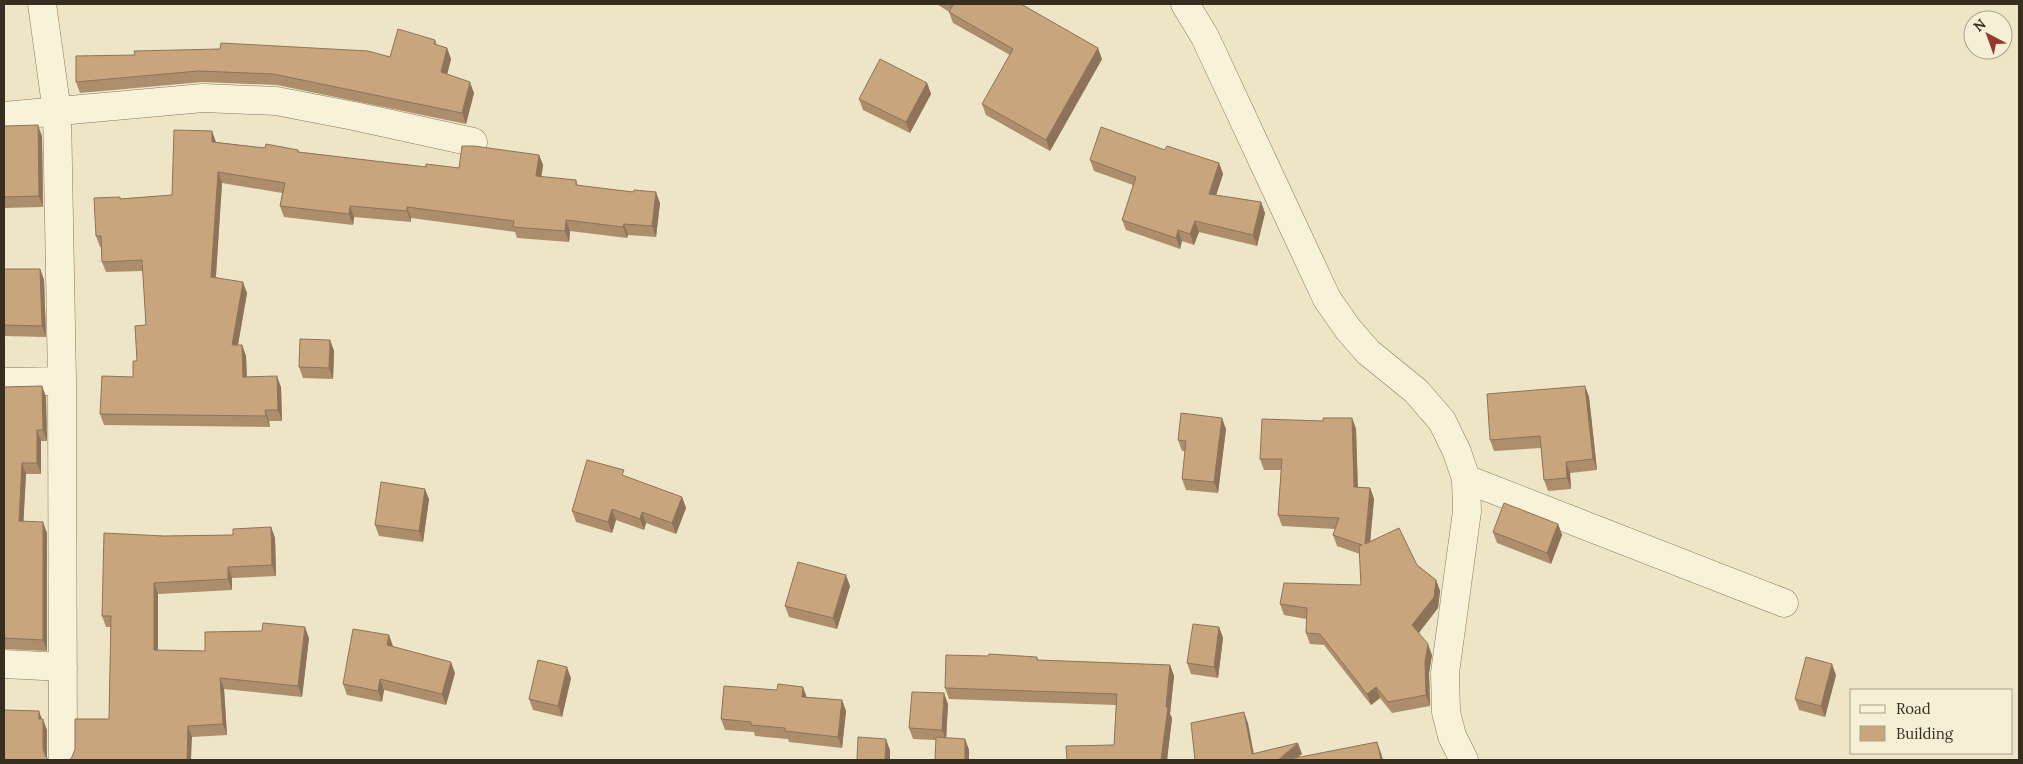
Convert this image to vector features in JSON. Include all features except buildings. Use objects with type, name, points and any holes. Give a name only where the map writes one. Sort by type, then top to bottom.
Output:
[{"type":"street","points":[[42,4],[57,112],[62,382],[63,760]]},
{"type":"street","points":[[1185,4],[1205,37],[1327,299],[1348,329],[1368,352],[1416,391],[1442,421],[1457,452],[1466,479],[1467,511],[1445,673],[1446,712],[1452,736],[1464,760]]},
{"type":"street","points":[[4,116],[203,98],[276,101],[473,142]]},
{"type":"street","points":[[4,382],[62,382]]},
{"type":"street","points":[[1466,479],[1784,603]]},
{"type":"street","points":[[4,664],[63,667]]}]
